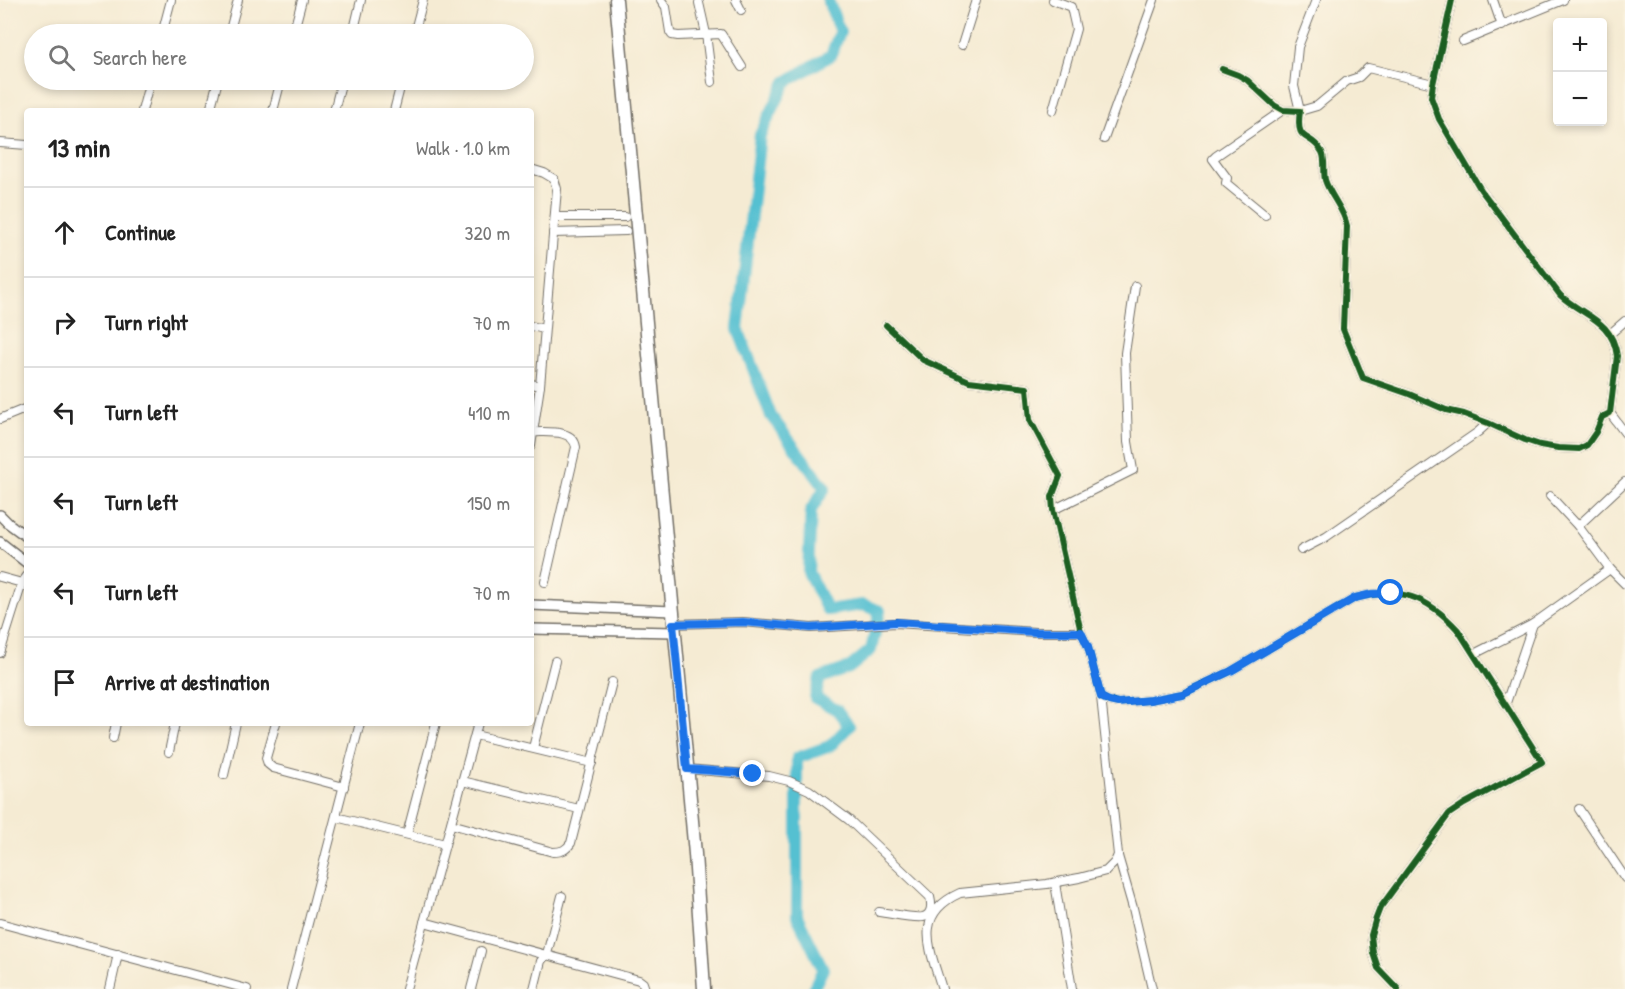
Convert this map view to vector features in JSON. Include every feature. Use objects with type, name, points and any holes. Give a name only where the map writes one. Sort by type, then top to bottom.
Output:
[{"type":"main road","points":[[616,0],[687,769],[704,989]]},
{"type":"street","points":[[165,24],[171,0]]},
{"type":"street","points":[[232,24],[238,0]]},
{"type":"street","points":[[296,24],[302,0]]},
{"type":"street","points":[[355,24],[361,0]]},
{"type":"street","points":[[417,24],[423,0]]},
{"type":"street","points":[[661,0],[666,7],[672,35],[721,34],[742,67]]},
{"type":"street","points":[[736,0],[741,10]]},
{"type":"street","points":[[962,45],[976,0]]},
{"type":"street","points":[[1053,0],[1071,7],[1076,29],[1053,110]]},
{"type":"street","points":[[1104,139],[1154,0]]},
{"type":"street","points":[[1316,0],[1298,47],[1294,86],[1300,111],[1298,123],[1302,135],[1313,142],[1323,153],[1325,180],[1346,218],[1343,329],[1363,378],[1410,394],[1446,410],[1488,423],[1540,445],[1558,448],[1579,449],[1587,444],[1596,432],[1602,417],[1610,413]]},
{"type":"street","points":[[1452,0],[1431,98],[1439,119],[1481,190],[1560,295],[1570,304],[1603,324],[1610,334],[1617,356],[1610,413],[1625,433]]},
{"type":"street","points":[[1493,0],[1502,26]]},
{"type":"street","points":[[1463,40],[1563,0]]},
{"type":"street","points":[[699,3],[706,34],[712,82]]},
{"type":"street","points":[[1222,69],[1247,80],[1274,105],[1283,110],[1300,111],[1317,106],[1347,81],[1359,77],[1368,68],[1433,84]]},
{"type":"street","points":[[143,108],[147,90]]},
{"type":"street","points":[[211,108],[215,90]]},
{"type":"street","points":[[274,108],[278,90]]},
{"type":"street","points":[[335,108],[339,90]]},
{"type":"street","points":[[395,108],[399,90]]},
{"type":"street","points":[[1265,215],[1226,183],[1227,178],[1213,159],[1283,110]]},
{"type":"street","points":[[0,143],[24,146]]},
{"type":"street","points":[[534,170],[554,179],[557,189],[540,386],[534,420]]},
{"type":"street","points":[[555,217],[625,217]]},
{"type":"street","points":[[553,233],[626,231]]},
{"type":"street","points":[[1053,510],[1133,470],[1128,442],[1125,353],[1135,286]]},
{"type":"street","points":[[1610,334],[1625,321]]},
{"type":"street","points":[[886,325],[923,360],[969,381],[1027,388],[1030,420],[1060,476],[1052,497],[1053,510],[1081,632],[1088,647],[1101,697],[1118,855],[1152,989]]},
{"type":"street","points":[[534,327],[544,329]]},
{"type":"street","points":[[534,385],[540,386]]},
{"type":"street","points":[[0,419],[24,409]]},
{"type":"street","points":[[1301,550],[1326,537],[1488,423]]},
{"type":"street","points":[[534,432],[545,431],[566,435],[576,442],[545,582]]},
{"type":"street","points":[[1578,526],[1625,482]]},
{"type":"street","points":[[1550,496],[1578,526],[1610,569],[1625,584]]},
{"type":"street","points":[[0,515],[24,535]]},
{"type":"street","points":[[0,542],[24,560]]},
{"type":"street","points":[[1474,654],[1533,624],[1610,569]]},
{"type":"street","points":[[0,577],[24,579]]},
{"type":"street","points":[[0,653],[24,582]]},
{"type":"street","points":[[1101,697],[1118,703],[1182,694],[1231,671],[1355,598],[1372,594],[1405,594],[1443,613],[1474,654],[1542,762],[1449,814],[1380,908],[1371,935],[1373,953],[1378,968],[1398,989]]},
{"type":"street","points":[[534,605],[672,610]]},
{"type":"street","points":[[534,629],[674,628],[743,622],[811,628],[896,622],[1035,632],[1081,632]]},
{"type":"street","points":[[1506,703],[1533,624]]},
{"type":"street","points":[[533,748],[555,661]]},
{"type":"street","points":[[451,824],[553,852],[567,849],[571,843],[612,682]]},
{"type":"street","points":[[113,738],[115,726]]},
{"type":"street","points":[[169,752],[175,726]]},
{"type":"street","points":[[224,775],[235,726]]},
{"type":"street","points":[[275,726],[266,758],[268,764],[273,768],[344,787]]},
{"type":"street","points":[[291,989],[359,726]]},
{"type":"street","points":[[407,834],[435,726]]},
{"type":"street","points":[[406,989],[477,726]]},
{"type":"street","points":[[475,735],[592,764]]},
{"type":"street","points":[[687,769],[753,774],[789,781],[809,790],[849,820],[930,897],[932,903],[929,914],[922,918],[879,912]]},
{"type":"street","points":[[462,781],[579,809]]},
{"type":"street","points":[[1579,808],[1625,878]]},
{"type":"street","points":[[336,817],[445,844]]},
{"type":"street","points":[[942,989],[929,946],[928,931],[933,917],[950,898],[960,893],[1055,883],[1106,871],[1116,862],[1118,855]]},
{"type":"street","points":[[1055,883],[1072,989]]},
{"type":"street","points":[[534,989],[541,961],[547,954],[561,896]]},
{"type":"street","points":[[424,922],[639,980],[645,989]]},
{"type":"street","points":[[0,923],[247,989]]},
{"type":"street","points":[[471,989],[481,951]]},
{"type":"street","points":[[110,989],[118,954]]},
{"type":"waterway","points":[[813,989],[823,969],[797,916],[797,758],[830,746],[849,726],[837,710],[815,698],[820,678],[849,668],[871,650],[880,611],[863,605],[827,610],[808,572],[811,510],[825,488],[771,416],[738,329],[760,135],[786,82],[831,55],[840,32],[828,0]]},
{"type":"cycle path","points":[[1222,69],[1247,80],[1274,105],[1283,110],[1300,111],[1299,122],[1302,133],[1322,152],[1325,180],[1347,226],[1343,329],[1363,378],[1446,410],[1488,423],[1540,445],[1579,449],[1587,445],[1602,417],[1610,413],[1617,356],[1614,344],[1603,326],[1560,295],[1481,190],[1439,119],[1431,97],[1452,0]]},
{"type":"cycle path","points":[[886,325],[923,360],[969,381],[1027,388],[1030,420],[1060,476],[1052,497],[1053,510],[1081,632],[1088,647],[1101,697],[1118,703],[1182,694],[1231,671],[1355,598],[1386,593],[1411,597],[1435,609],[1458,630],[1542,762],[1449,814],[1380,908],[1371,935],[1373,953],[1378,968],[1398,989]]},
{"type":"route","points":[[753,774],[687,769],[673,624],[743,622],[811,628],[896,622],[1035,632],[1081,632],[1088,647],[1101,697],[1118,703],[1182,694],[1231,671],[1355,598],[1391,593]]}]
